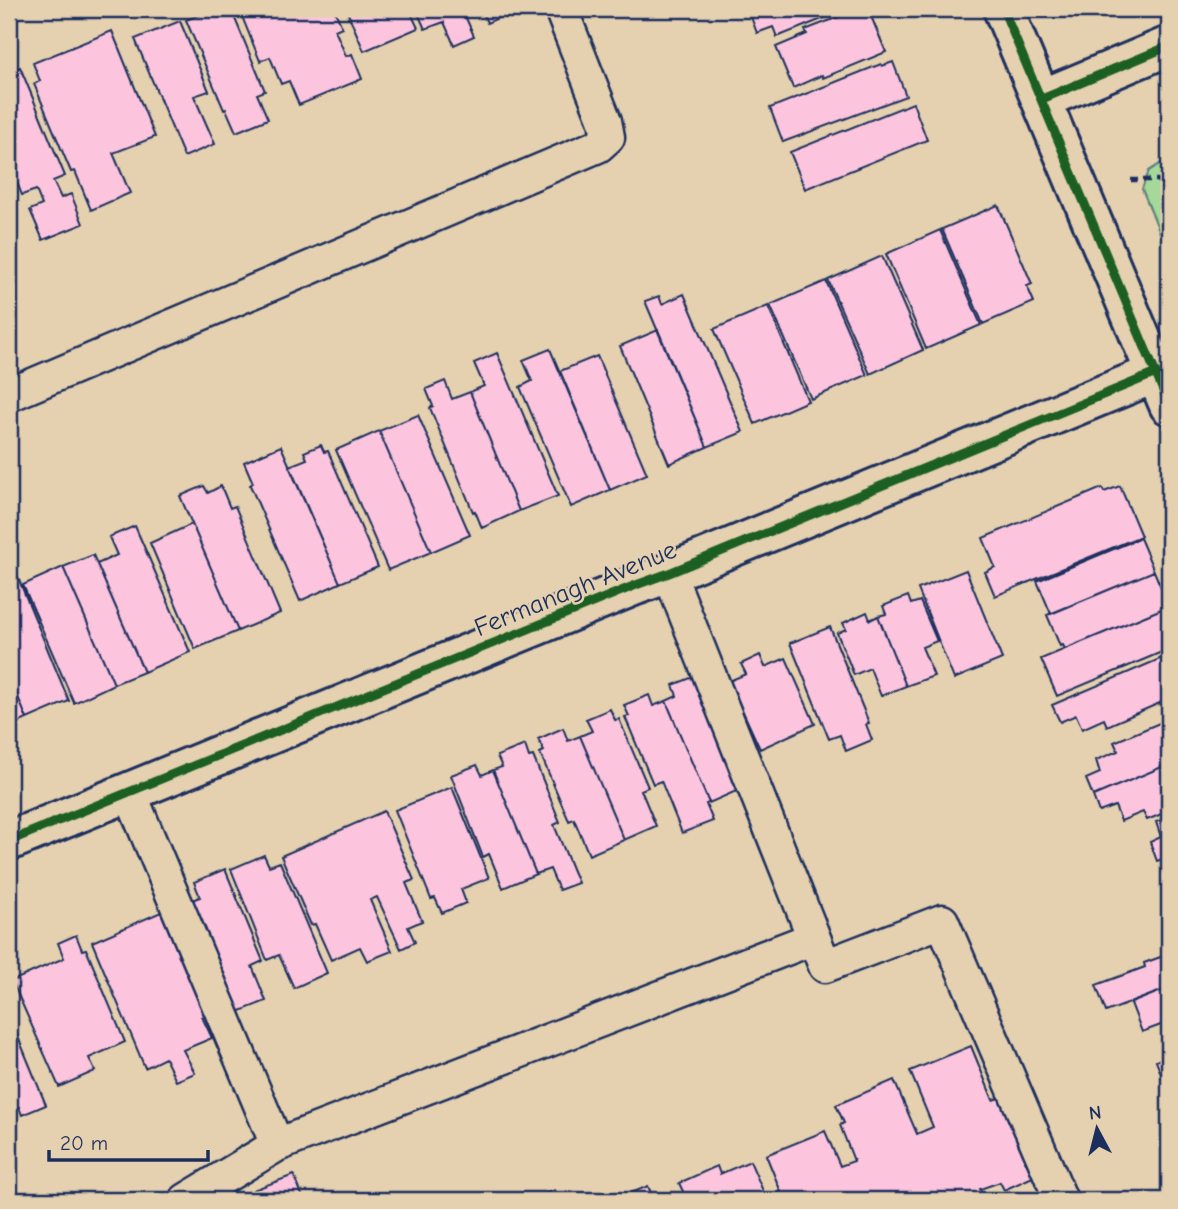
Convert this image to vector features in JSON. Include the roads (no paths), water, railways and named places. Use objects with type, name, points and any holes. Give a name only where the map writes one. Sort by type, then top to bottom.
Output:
[{"type":"street","points":[[1003,9],[1162,389]]},
{"type":"street","points":[[1042,99],[1169,46]]},
{"type":"street","name":"Fermanagh Avenue","points":[[9,841],[636,584],[1162,389]]},
{"type":"lane","points":[[9,395],[598,146],[608,137],[606,121],[561,9]]},
{"type":"lane","points":[[670,573],[825,966],[942,921],[1061,1200]]},
{"type":"lane","points":[[129,791],[277,1146]]},
{"type":"lane","points":[[186,1200],[277,1146],[814,938]]}]
